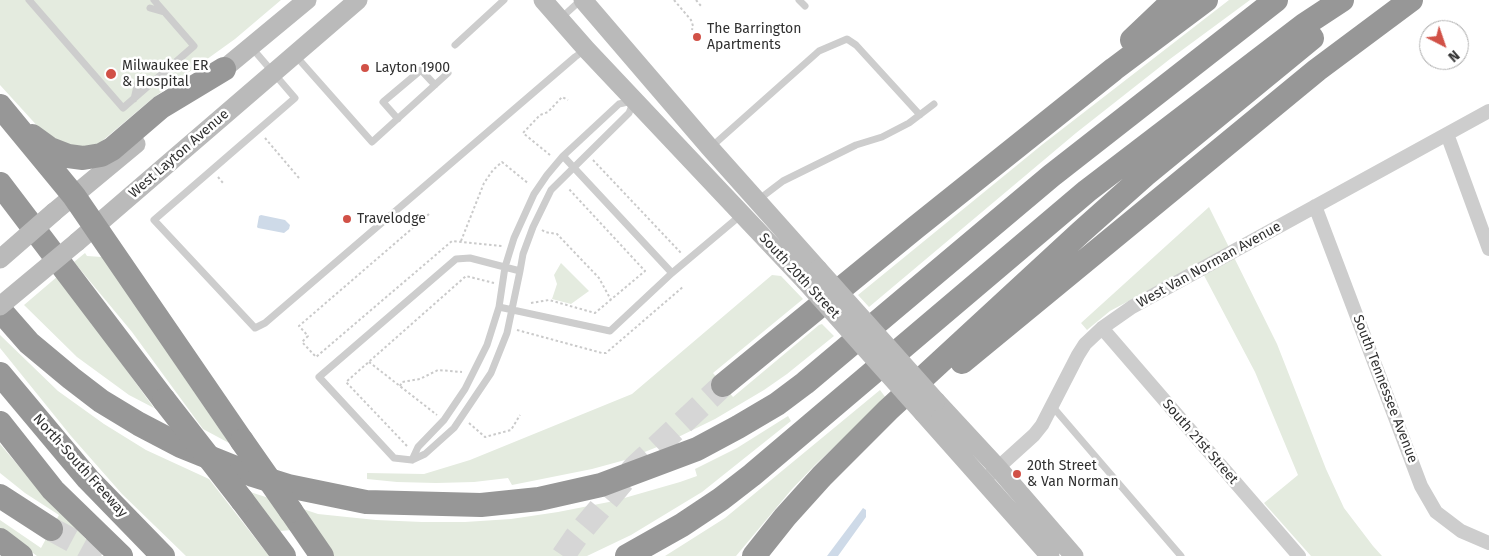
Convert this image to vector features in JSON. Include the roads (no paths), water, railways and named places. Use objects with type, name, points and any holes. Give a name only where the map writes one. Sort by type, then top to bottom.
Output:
[{"type":"highway","points":[[1060,112],[1064,96],[1128,43],[1174,0]]},
{"type":"highway","points":[[723,385],[1060,112],[1206,0]]},
{"type":"highway","points":[[0,310],[29,343],[101,401],[181,446],[253,475],[288,486],[366,502],[481,505],[539,499],[601,485],[697,449],[738,428],[777,404],[805,383],[1050,176],[1276,0]]},
{"type":"highway","points":[[627,556],[682,525],[729,493],[1088,191],[1304,26],[1342,0]]},
{"type":"highway","points":[[754,556],[785,517],[822,476],[888,410],[1145,175],[1310,41],[1348,0]]},
{"type":"highway","points":[[861,438],[896,417],[1317,70],[1411,0]]},
{"type":"highway","points":[[3,109],[50,149],[68,156],[83,158],[100,155],[112,149],[161,107],[224,69]]},
{"type":"highway","points":[[3,109],[74,196],[322,556]]},
{"type":"highway","points":[[0,184],[284,556]]},
{"type":"highway","name":"North-South Freeway","points":[[0,374],[88,479],[164,556]]},
{"type":"highway","points":[[0,423],[53,490],[121,556]]},
{"type":"highway","points":[[0,496],[51,529]]},
{"type":"highway","points":[[0,540],[21,556]]},
{"type":"street","points":[[0,259],[308,0]]},
{"type":"street","name":"West Layton Avenue","points":[[0,306],[358,0]]},
{"type":"street","name":"South 20th Street","points":[[543,0],[586,49],[742,214],[811,275],[991,474],[1074,556]]},
{"type":"street","name":"South 20th Street","points":[[582,0],[710,148],[758,200],[811,275]]},
{"type":"street","name":"West Van Norman Avenue","points":[[991,474],[1034,436],[1042,425],[1078,355],[1085,344],[1102,328],[1132,307],[1489,111]]},
{"type":"street","points":[[1447,134],[1489,249]]},
{"type":"street","points":[[742,214],[758,200]]},
{"type":"street","name":"South Tennessee Avenue","points":[[1315,206],[1422,486],[1436,512],[1460,531],[1489,543]]},
{"type":"street","name":"South 21st Street","points":[[1102,328],[1299,556]]},
{"type":"street","name":"South 20th Street","points":[[991,474],[1050,556]]},
{"type":"lane","points":[[29,0],[123,108],[194,46],[154,0]]},
{"type":"lane","points":[[455,45],[504,0]]},
{"type":"lane","points":[[560,19],[582,0]]},
{"type":"lane","points":[[799,0],[804,6]]},
{"type":"lane","points":[[150,8],[164,12]]},
{"type":"lane","points":[[710,148],[819,51],[847,39],[856,44],[920,114]]},
{"type":"lane","points":[[252,47],[295,98],[154,220],[254,328],[265,323],[586,49]]},
{"type":"lane","points":[[295,54],[372,142],[448,72]]},
{"type":"lane","points":[[157,66],[173,65]]},
{"type":"lane","points":[[398,119],[382,102],[421,70],[434,86]]},
{"type":"lane","points":[[134,99],[138,82]]},
{"type":"lane","points":[[412,460],[418,447],[444,420],[465,389],[487,345],[499,307],[505,267],[514,238],[534,194],[563,156],[620,104],[634,100]]},
{"type":"lane","points":[[520,271],[470,258],[456,259],[319,377],[394,458],[412,460],[425,454],[454,428],[491,373],[515,310],[523,254],[533,227],[551,190],[629,113],[634,100]]},
{"type":"lane","points":[[758,200],[782,181],[856,146],[882,137],[909,123],[934,104]]},
{"type":"lane","points":[[563,156],[672,273]]},
{"type":"lane","points":[[499,307],[610,331],[672,273],[742,214]]},
{"type":"lane","points":[[1052,406],[1181,556]]},
{"type":"water","points":[[259,216],[285,220],[290,225],[289,229],[284,233],[258,228]]},
{"type":"water","points":[[863,508],[866,510],[866,517],[838,556],[827,556]]},
{"type":"tunnel","points":[[563,556],[576,537],[634,468],[723,385]]},
{"type":"tunnel","points":[[51,529],[101,556]]},
{"type":"place","name":"The Barrington Apartments","points":[[697,37]]},
{"type":"place","name":"Layton 1900","points":[[365,68]]},
{"type":"place","name":"Milwaukee ER & Hospital","points":[[111,74]]},
{"type":"place","name":"Travelodge","points":[[347,219]]},
{"type":"place","name":"20th Street & Van Norman","points":[[1017,474]]}]
